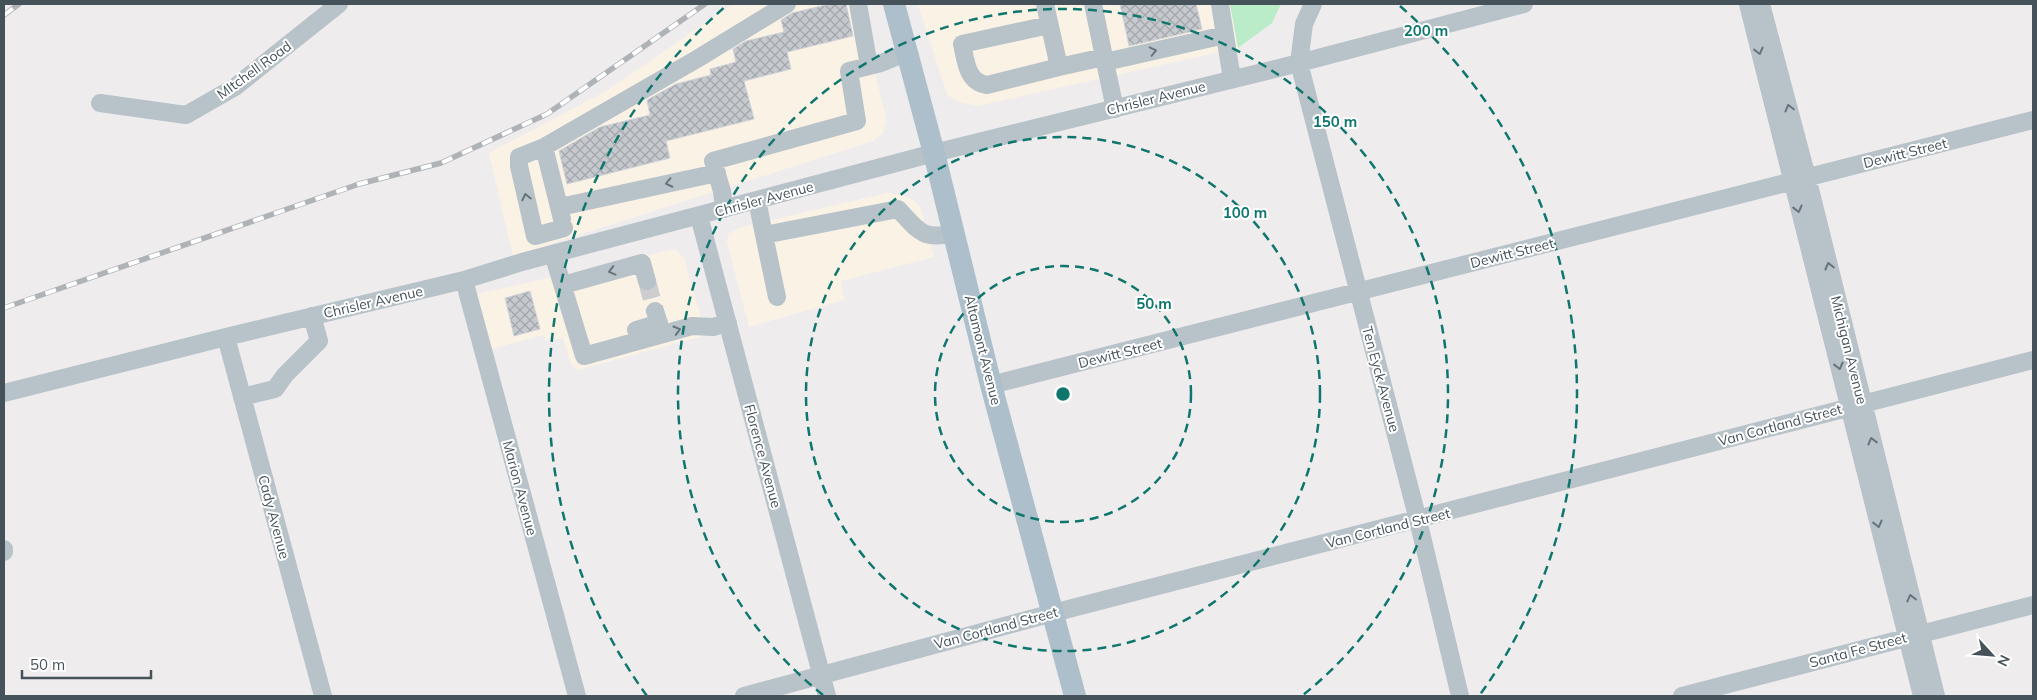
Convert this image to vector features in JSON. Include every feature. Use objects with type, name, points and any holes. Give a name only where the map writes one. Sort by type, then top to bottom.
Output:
[{"type":"main road","name":"Altamont Avenue","points":[[894,4],[934,153],[991,385],[1075,696]]},
{"type":"street","name":"MItchell Road","points":[[100,103],[186,115],[235,87],[339,4]]},
{"type":"street","points":[[564,228],[535,236],[518,166],[519,157],[544,147],[698,59],[787,4]]},
{"type":"street","points":[[858,4],[870,66]]},
{"type":"street","points":[[1045,4],[1059,67]]},
{"type":"street","points":[[1093,4],[1115,108]]},
{"type":"street","points":[[1220,4],[1232,80]]},
{"type":"street","points":[[1299,63],[1304,24],[1314,4]]},
{"type":"street","name":"Chrisler Avenue","points":[[4,393],[464,280],[561,252],[934,153],[1232,80],[1524,4]]},
{"type":"street","name":"Michigan Avenue","points":[[1748,4],[1799,179]]},
{"type":"street","name":"Michigan Avenue","points":[[1761,4],[1799,179],[1914,636],[1936,696]]},
{"type":"street","points":[[1049,25],[962,44],[969,74],[978,83],[987,85],[1059,67],[1225,35]]},
{"type":"street","points":[[724,209],[713,161],[857,121],[849,71],[870,66],[906,53]]},
{"type":"street","name":"Ten Eyck Avenue","points":[[1299,63],[1418,520],[1460,696]]},
{"type":"street","name":"Dewitt Street","points":[[991,385],[2033,120]]},
{"type":"street","points":[[544,147],[564,228],[561,252],[565,292],[584,356],[692,326],[713,327],[728,323]]},
{"type":"street","points":[[560,207],[717,173]]},
{"type":"street","points":[[757,200],[778,297]]},
{"type":"street","points":[[764,235],[898,209],[920,232],[938,237],[954,233]]},
{"type":"street","name":"Florence Avenue","points":[[699,216],[827,696]]},
{"type":"street","points":[[565,292],[642,264],[647,281]]},
{"type":"street","name":"Marion Avenue","points":[[464,280],[577,696]]},
{"type":"street","points":[[565,292],[581,306],[592,343],[658,324],[655,311]]},
{"type":"street","points":[[242,397],[275,389],[285,375],[320,341],[312,316]]},
{"type":"street","name":"Cady Avenue","points":[[226,337],[323,696]]},
{"type":"street","name":"Van Cortland Street","points":[[744,696],[1053,613],[2033,360]]},
{"type":"street","name":"Santa Fe Street","points":[[1682,696],[2033,606]]},
{"type":"street","name":"Michigan Avenue","points":[[1914,636],[1922,696]]},
{"type":"shaded area","points":[[733,4],[859,4],[886,119],[883,133],[873,141],[513,256],[489,153],[606,91]]},
{"type":"shaded area","points":[[918,4],[1230,4],[1238,48],[977,106],[959,102],[947,95]]},
{"type":"shaded area","points":[[887,193],[901,195],[913,200],[920,206],[934,257],[841,281],[844,300],[749,327],[727,242],[728,234],[738,228]]},
{"type":"shaded area","points":[[675,249],[684,258],[706,335],[578,370],[571,364],[563,338],[545,341],[544,335],[491,349],[477,294]]},
{"type":"green space","points":[[1230,4],[1281,4],[1272,23],[1238,48]]},
{"type":"building","points":[[830,4],[846,4],[853,36],[787,52],[791,69],[744,81],[754,119],[666,141],[670,158],[567,184],[559,151],[600,127],[650,115],[647,100],[676,84],[711,75],[710,69],[736,62],[733,49],[746,41],[784,32],[781,20],[792,13]]},
{"type":"building","points":[[1120,4],[1196,4],[1202,29],[1129,46]]},
{"type":"building","points":[[530,291],[540,329],[514,336],[505,298]]},
{"type":"tunnel","points":[[647,281],[655,311]]},
{"type":"railway","points":[[4,15],[19,4]]},
{"type":"railway","points":[[4,308],[359,184],[441,163],[547,114],[705,4]]}]
